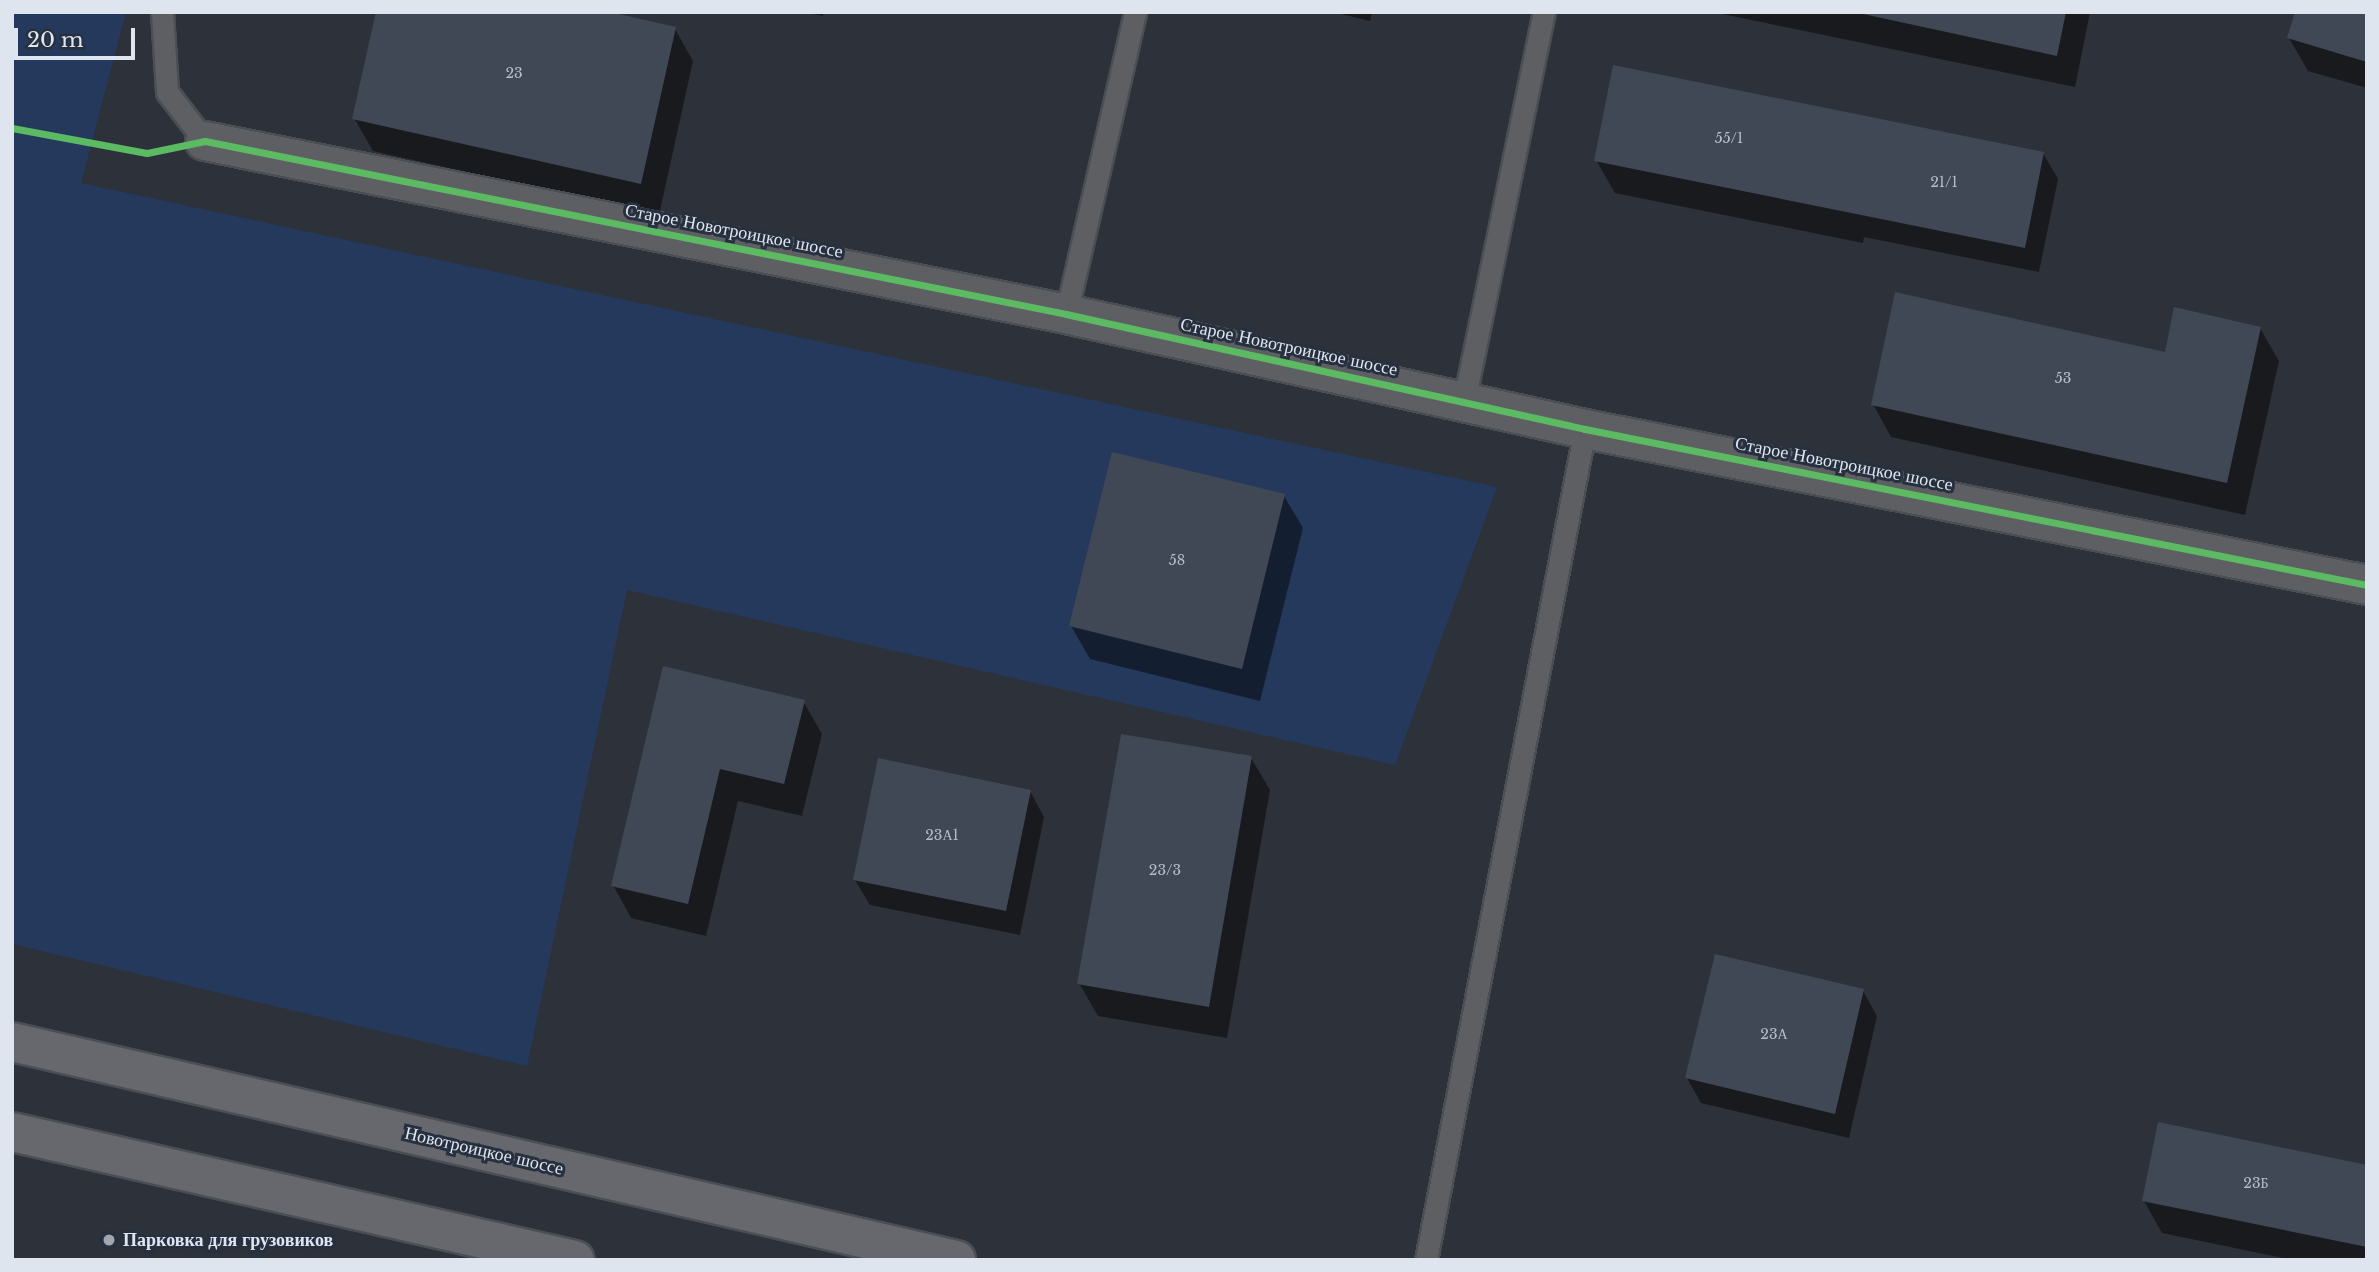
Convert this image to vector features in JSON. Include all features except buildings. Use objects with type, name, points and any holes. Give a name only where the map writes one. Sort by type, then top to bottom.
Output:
[{"type":"main road","name":"Новотроицкое шоссе","points":[[12,1042],[956,1260]]},
{"type":"main road","points":[[12,1132],[575,1260]]},
{"type":"street","name":"Старое Новотроицкое шоссе","points":[[205,141],[1066,314],[1585,429],[2367,585]]},
{"type":"lane","points":[[162,12],[167,92],[205,141]]},
{"type":"lane","points":[[1066,314],[1135,12]]},
{"type":"lane","points":[[1464,401],[1544,12]]},
{"type":"lane","points":[[1426,1260],[1585,429]]},
{"type":"shaded area","points":[[12,12],[126,12],[81,183],[1497,487],[1395,765],[627,590],[527,1066],[12,944]]},
{"type":"cycle path","points":[[12,128],[147,153],[205,141],[1066,314],[1585,429],[2367,585]]},
{"type":"place","name":"Парковка для грузовиков","points":[[109,1240]]}]
